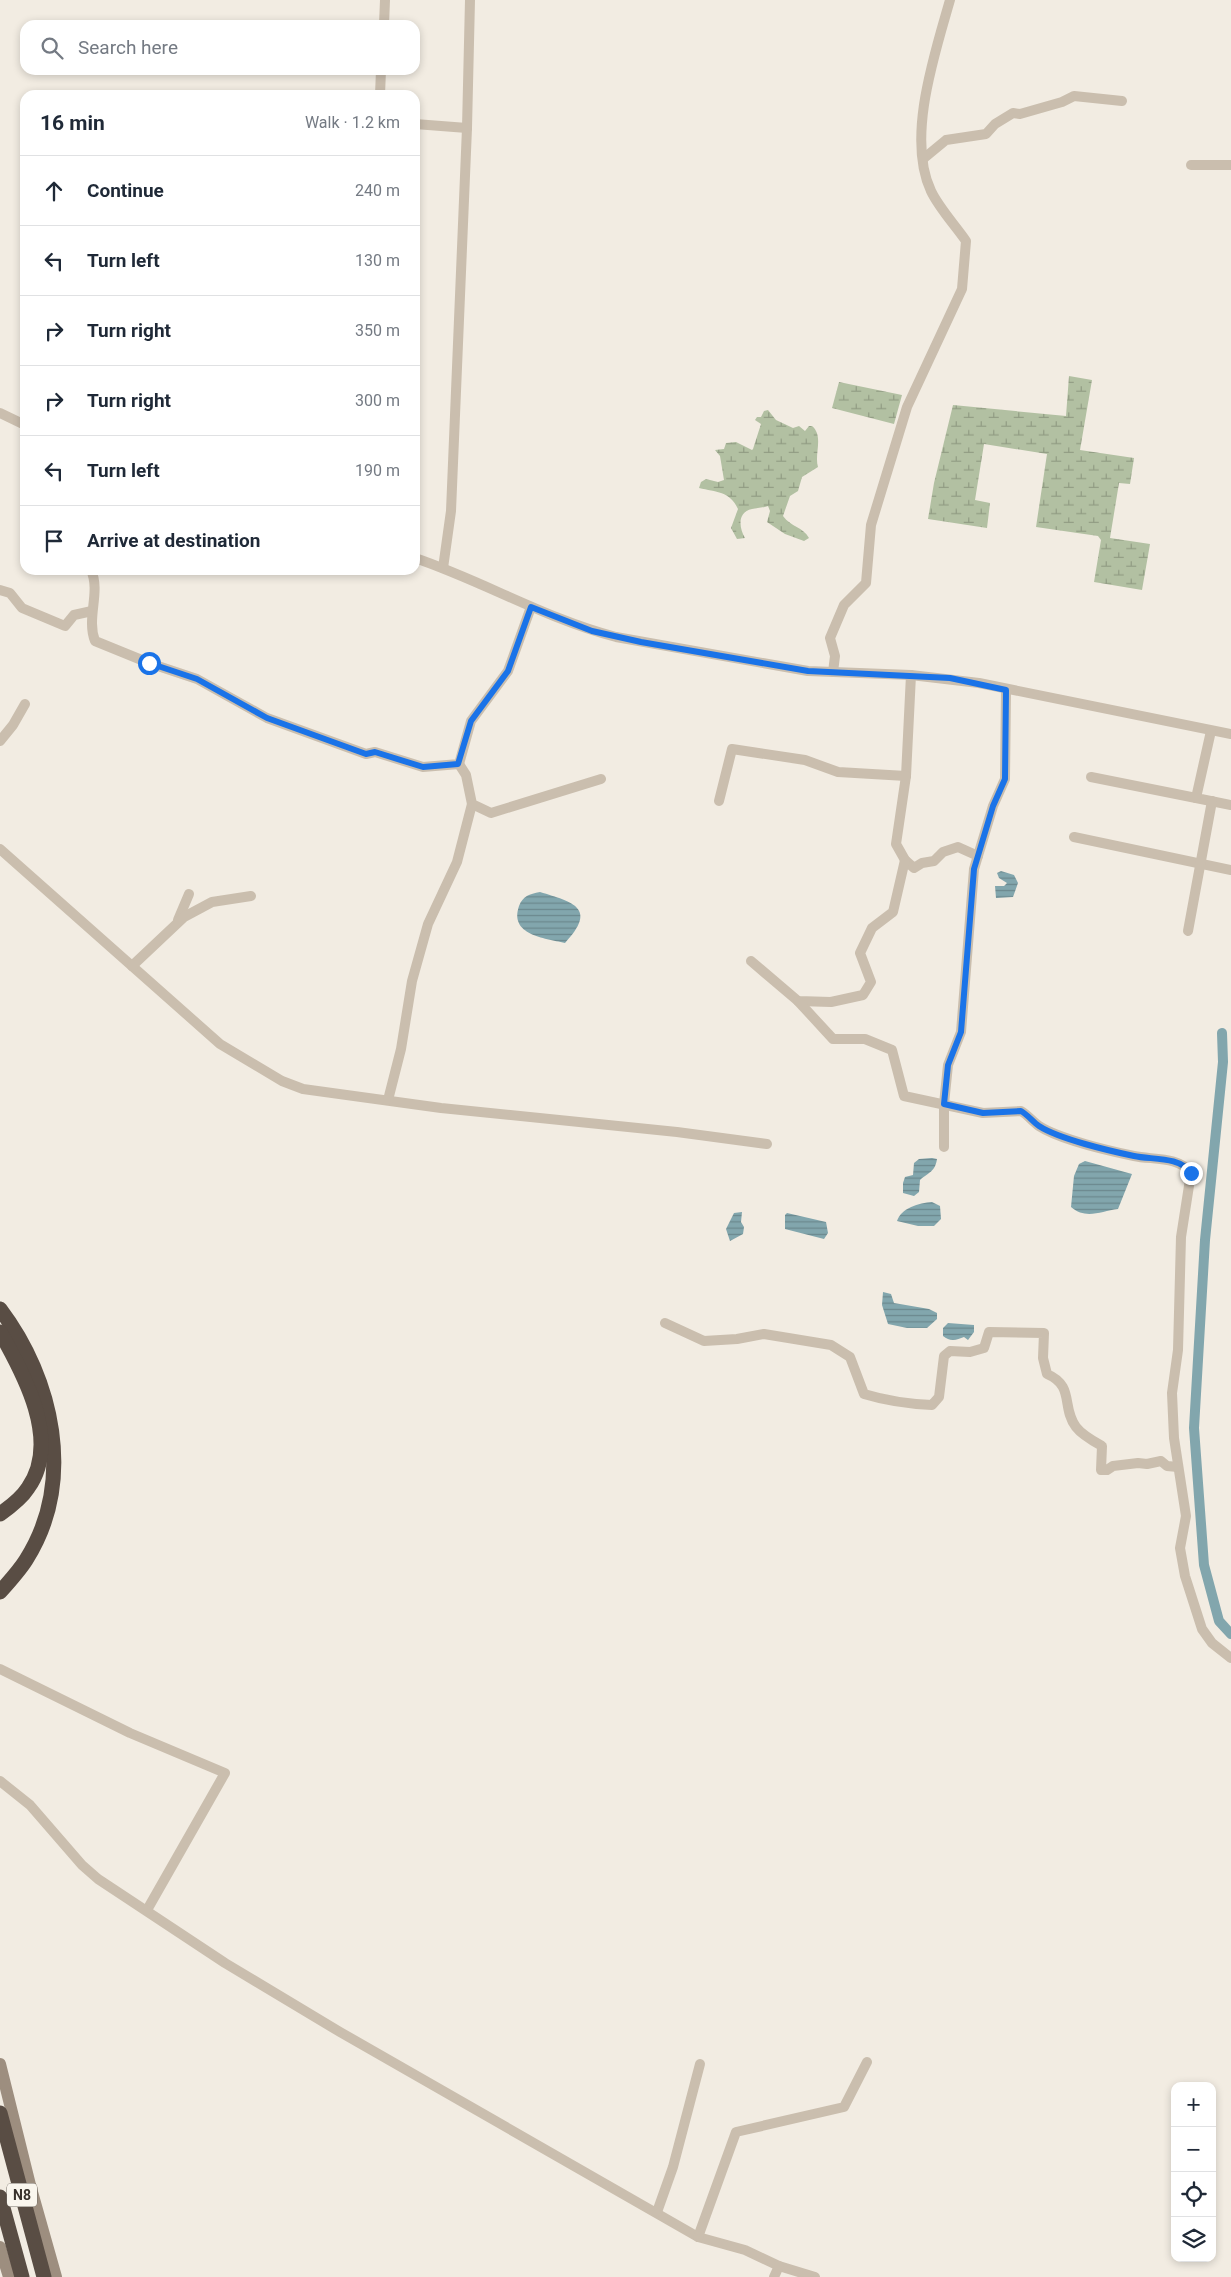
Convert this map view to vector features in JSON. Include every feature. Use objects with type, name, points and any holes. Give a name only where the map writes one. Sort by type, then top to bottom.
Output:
[{"type":"highway","points":[[0,1308],[11,1324],[35,1369],[48,1412],[55,1452],[54,1489],[43,1525],[26,1560],[0,1592]]},
{"type":"highway","points":[[0,1332],[29,1393],[38,1422],[40,1442],[36,1472],[29,1487],[13,1505],[0,1514]]},
{"type":"highway","name":"N8","points":[[0,2113],[44,2277]]},
{"type":"highway","name":"N8","points":[[0,2197],[22,2277]]},
{"type":"main road","points":[[0,2064],[56,2277]]},
{"type":"main road","points":[[0,2246],[9,2277]]},
{"type":"street","points":[[384,20],[385,0]]},
{"type":"street","points":[[442,568],[451,511],[467,128],[470,0]]},
{"type":"street","points":[[833,672],[835,656],[830,638],[844,605],[866,583],[871,526],[907,407],[962,289],[966,241],[931,191],[921,149],[926,87],[950,0]]},
{"type":"street","points":[[380,90],[381,75]]},
{"type":"street","points":[[923,159],[946,140],[986,134],[995,124],[1013,113],[1020,114],[1062,102],[1074,96],[1122,100]]},
{"type":"street","points":[[420,124],[467,128]]},
{"type":"street","points":[[1191,165],[1231,165]]},
{"type":"street","points":[[0,413],[20,423]]},
{"type":"street","points":[[420,560],[531,607],[592,631],[616,637],[808,671],[950,678],[1231,734]]},
{"type":"street","points":[[93,575],[95,579],[92,634],[95,641],[149,663],[197,679],[267,718],[366,754],[375,752],[423,767],[458,764]]},
{"type":"street","points":[[0,590],[10,593],[22,608],[65,626],[74,615],[92,611]]},
{"type":"street","points":[[458,764],[471,721],[508,671],[531,607]]},
{"type":"street","points":[[911,675],[906,776],[896,844],[905,860],[914,868],[922,863],[934,860],[943,852],[958,847],[978,856]]},
{"type":"street","points":[[944,1147],[944,1104],[948,1065],[961,1032],[974,869],[993,806],[1005,779],[1006,690]]},
{"type":"street","points":[[0,741],[13,725],[25,704]]},
{"type":"street","points":[[1196,798],[1211,731]]},
{"type":"street","points":[[719,800],[732,749],[804,760],[838,772],[906,776]]},
{"type":"street","points":[[388,1100],[400,1049],[412,981],[428,924],[457,862],[472,804],[466,775],[458,764]]},
{"type":"street","points":[[1090,777],[1231,805]]},
{"type":"street","points":[[472,804],[491,813],[601,779]]},
{"type":"street","points":[[1188,931],[1212,801]]},
{"type":"street","points":[[1074,837],[1231,870]]},
{"type":"street","points":[[0,849],[220,1044],[282,1081],[304,1089],[388,1100],[677,1132],[767,1144]]},
{"type":"street","points":[[798,1001],[831,1002],[863,995],[871,982],[860,953],[872,928],[893,912],[905,860]]},
{"type":"street","points":[[177,923],[189,894]]},
{"type":"street","points":[[132,966],[184,917],[212,902],[251,896]]},
{"type":"street","points":[[751,961],[798,1001],[833,1039],[865,1039],[892,1050],[904,1096],[983,1113],[1021,1111],[1039,1126],[1071,1139],[1134,1156],[1173,1161],[1187,1167],[1191,1173],[1181,1237],[1178,1350],[1172,1393],[1178,1467],[1186,1516],[1180,1548],[1185,1576],[1202,1629],[1212,1644],[1231,1658]]},
{"type":"street","points":[[665,1323],[704,1341],[737,1339],[764,1334],[831,1345],[850,1357],[864,1394],[883,1400],[932,1405],[938,1397],[944,1356],[950,1351],[970,1352],[984,1348],[990,1332],[1044,1333],[1043,1358],[1047,1374],[1059,1379],[1065,1388],[1066,1399],[1076,1426],[1102,1446],[1100,1470],[1119,1465],[1147,1464],[1161,1461],[1167,1466],[1178,1467]]},
{"type":"street","points":[[0,1669],[130,1733],[225,1773],[147,1910]]},
{"type":"street","points":[[0,1781],[30,1805],[82,1865],[98,1879],[225,1963],[340,2032],[698,2237],[745,2250],[779,2266],[815,2277]]},
{"type":"street","points":[[698,2237],[736,2132],[844,2107],[867,2062]]},
{"type":"street","points":[[657,2212],[673,2167],[700,2064]]},
{"type":"street","points":[[774,2277],[779,2266]]},
{"type":"green space","points":[[1069,376],[1092,380],[1080,450],[1134,458],[1130,484],[1119,483],[1110,538],[1150,544],[1142,590],[1094,582],[1101,540],[1098,536],[1036,527],[1047,454],[984,444],[975,500],[990,503],[987,528],[928,519],[934,483],[953,405],[1066,416]]},
{"type":"green space","points":[[839,382],[902,395],[894,424],[832,408]]},
{"type":"green space","points":[[768,410],[776,420],[793,428],[799,426],[805,431],[809,426],[812,426],[816,430],[818,467],[802,477],[798,491],[790,496],[783,516],[806,534],[809,538],[804,541],[785,534],[767,522],[770,511],[768,506],[752,509],[744,513],[741,521],[741,530],[745,538],[737,539],[731,528],[738,509],[735,503],[722,493],[699,488],[701,482],[706,479],[718,482],[724,480],[720,456],[715,450],[724,449],[726,443],[736,442],[753,449],[761,424],[755,420],[757,417],[761,417],[764,411]]},
{"type":"water","points":[[1001,871],[1014,875],[1018,883],[1013,897],[996,898],[995,886],[1004,886],[1007,883],[999,878],[997,873]]},
{"type":"water","points":[[540,892],[571,903],[580,914],[580,922],[565,943],[530,934],[519,923],[517,916],[522,900]]},
{"type":"water","points":[[919,1159],[937,1159],[935,1167],[920,1180],[919,1192],[914,1196],[903,1193],[905,1177],[913,1175],[914,1163]]},
{"type":"water","points":[[1085,1161],[1132,1174],[1118,1209],[1088,1214],[1071,1207],[1074,1176],[1079,1164]]},
{"type":"water","points":[[932,1202],[940,1206],[941,1219],[934,1226],[918,1226],[897,1221],[899,1216],[906,1210],[916,1205]]},
{"type":"water","points":[[742,1212],[743,1234],[730,1241],[726,1229],[734,1213]]},
{"type":"water","points":[[787,1213],[826,1222],[828,1233],[824,1239],[785,1229],[785,1215]]},
{"type":"water","points":[[883,1292],[891,1294],[894,1303],[929,1309],[937,1313],[937,1319],[927,1328],[907,1328],[888,1324],[882,1305]]},
{"type":"water","points":[[948,1323],[974,1325],[974,1332],[968,1340],[964,1337],[956,1340],[948,1339],[943,1336],[943,1328]]},
{"type":"waterway","points":[[1222,1033],[1223,1062],[1205,1240],[1194,1428],[1204,1565],[1219,1621],[1231,1634]]},
{"type":"route","points":[[149,663],[197,679],[267,718],[366,754],[375,752],[423,767],[458,764],[471,721],[508,671],[531,607],[592,631],[641,642],[808,671],[950,678],[1006,690],[1005,779],[993,806],[974,869],[961,1032],[948,1065],[944,1104],[983,1113],[1021,1111],[1039,1126],[1071,1139],[1134,1156],[1173,1161],[1187,1167],[1191,1173]]}]
